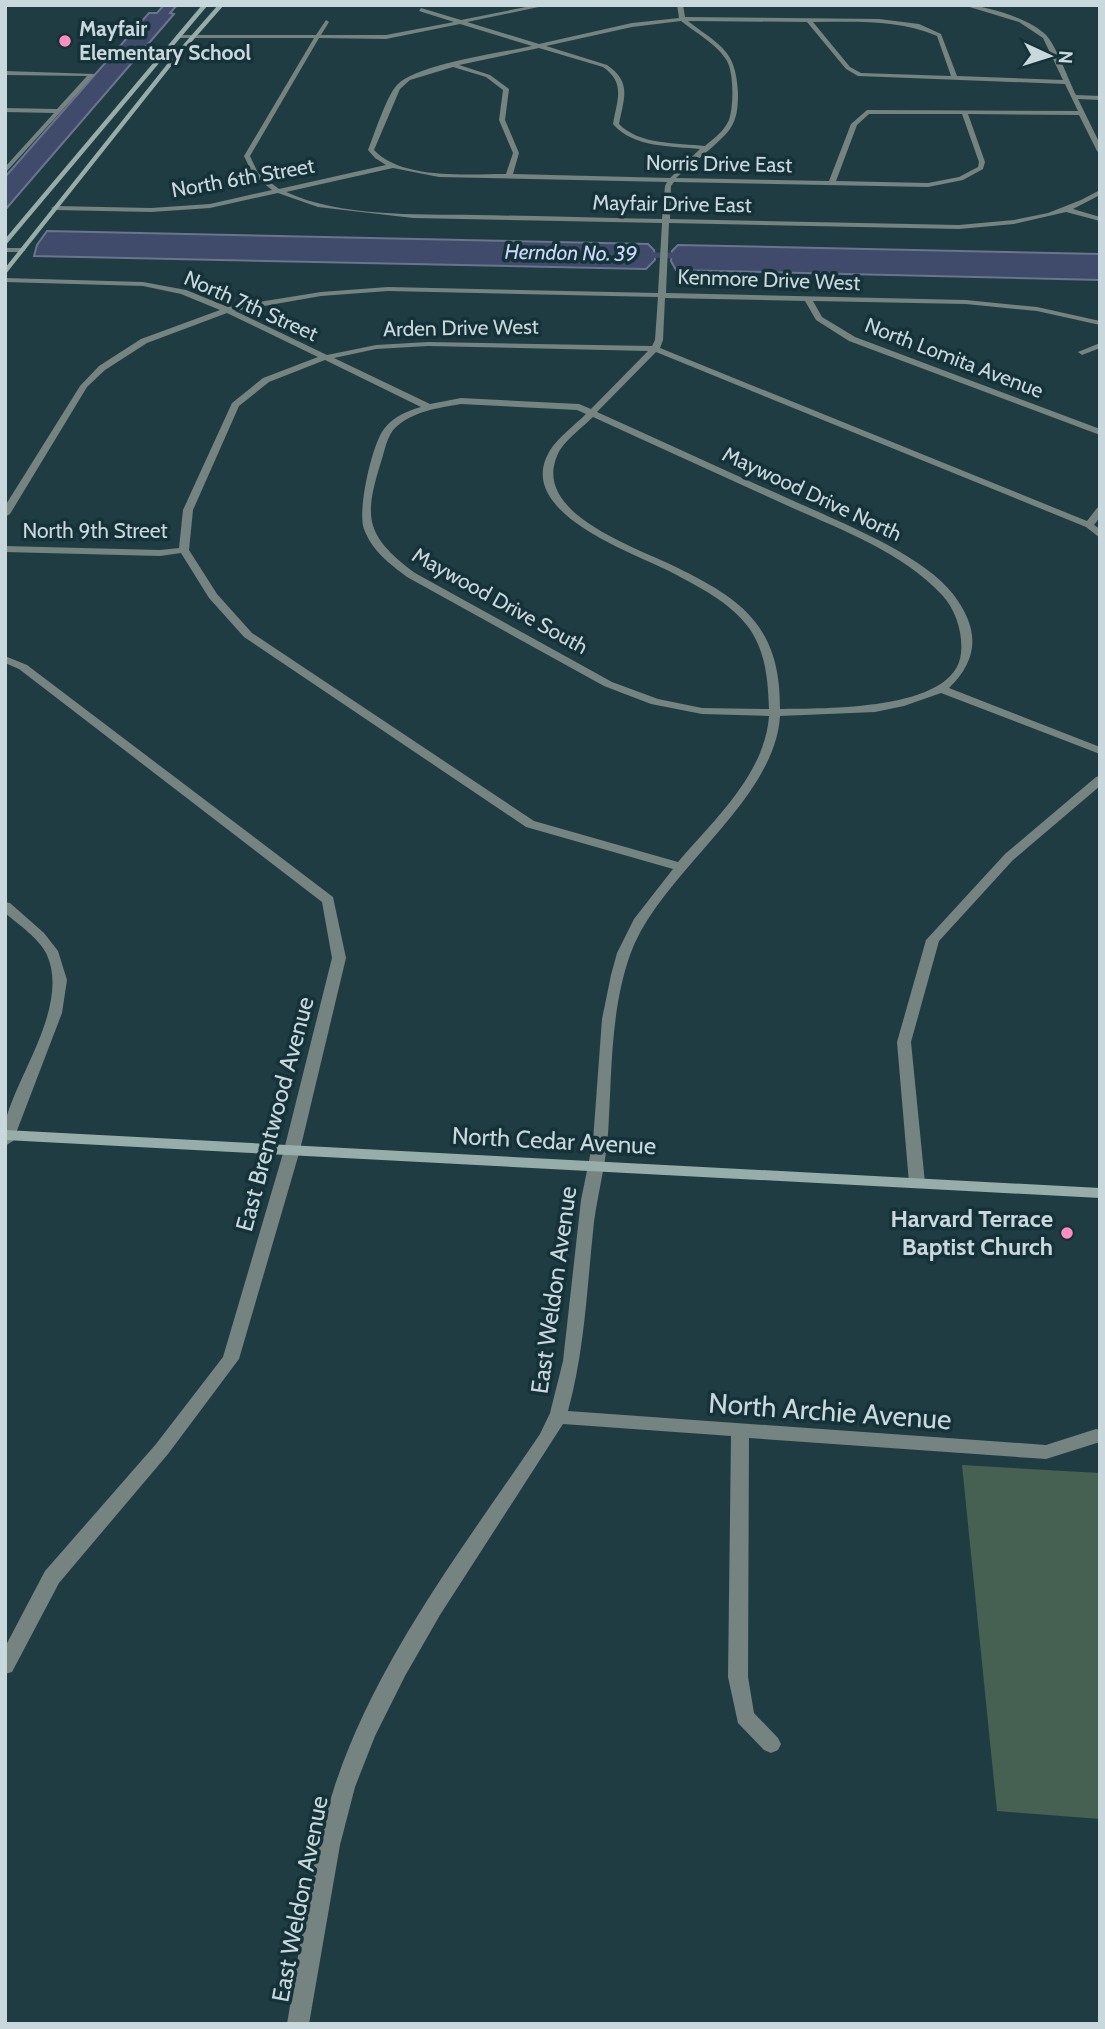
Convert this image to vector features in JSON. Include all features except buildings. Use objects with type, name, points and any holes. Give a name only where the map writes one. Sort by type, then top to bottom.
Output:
[{"type":"main road","points":[[5,244],[205,5]]},
{"type":"main road","points":[[213,5],[214,13]]},
{"type":"main road","points":[[5,273],[221,5]]},
{"type":"main road","points":[[55,208],[49,203],[68,179],[69,168]]},
{"type":"main road","name":"North Cedar Avenue","points":[[6,1137],[1100,1193]]},
{"type":"street","points":[[178,36],[315,39],[386,37],[545,5]]},
{"type":"street","points":[[655,349],[659,340],[665,221],[671,180],[732,121],[735,107],[734,72],[724,53],[682,19],[680,5]]},
{"type":"street","points":[[966,5],[1021,21],[1042,34],[1100,150]]},
{"type":"street","points":[[986,9],[999,6]]},
{"type":"street","points":[[421,10],[600,64],[618,74],[622,84],[616,124],[622,132],[649,140],[707,148]]},
{"type":"street","points":[[393,166],[377,157],[371,145],[397,88],[414,76],[632,25],[682,19],[888,21],[932,30],[941,37],[955,79]]},
{"type":"street","points":[[808,19],[848,68],[860,75],[1066,82]]},
{"type":"street","points":[[276,192],[253,173],[247,156],[326,22]]},
{"type":"street","points":[[454,65],[488,76],[506,89],[502,120],[516,153],[509,177]]},
{"type":"street","points":[[5,73],[92,74],[18,152],[5,171]]},
{"type":"street","points":[[1074,97],[1100,97]]},
{"type":"street","points":[[5,110],[59,111]]},
{"type":"street","points":[[832,183],[854,124],[867,111],[1082,113]]},
{"type":"street","name":"Norris Drive East","points":[[393,166],[439,175],[928,185],[971,176],[982,165],[964,111]]},
{"type":"street","name":"North 6th Street","points":[[55,208],[183,209],[393,166]]},
{"type":"street","name":"Mayfair Drive East","points":[[276,192],[335,207],[413,216],[959,226],[1024,220],[1068,210]]},
{"type":"street","points":[[1068,210],[1100,192]]},
{"type":"street","points":[[1068,210],[1100,219]]},
{"type":"street","points":[[5,250],[22,250]]},
{"type":"street","name":"North 7th Street","points":[[5,279],[143,284],[183,292],[227,310],[429,407]]},
{"type":"street","name":"Kenmore Drive West","points":[[5,514],[84,386],[102,368],[144,341],[227,310],[321,294],[388,289],[966,302],[1037,309],[1100,323]]},
{"type":"street","name":"North Lomita Avenue","points":[[809,300],[819,318],[852,339],[1100,432]]},
{"type":"street","name":"Arden Drive West","points":[[184,550],[188,510],[235,405],[266,380],[324,358],[376,347],[428,344],[655,349],[1089,525]]},
{"type":"street","points":[[1082,352],[1100,345]]},
{"type":"street","name":"East Weldon Avenue","points":[[299,2024],[326,1858],[346,1784],[373,1718],[408,1652],[558,1417],[574,1346],[589,1195],[601,1143],[610,1007],[615,979],[626,947],[643,915],[749,783],[763,758],[775,713],[775,683],[763,643],[751,623],[737,608],[698,584],[582,524],[555,499],[548,485],[548,466],[553,452],[655,349]]},
{"type":"street","name":"Maywood Drive North","points":[[429,407],[474,402],[565,405],[591,412],[603,420],[875,542],[928,575],[948,595],[961,617],[967,637],[966,658],[956,675],[941,689],[900,704],[875,709],[775,713]]},
{"type":"street","name":"Maywood Drive South","points":[[429,407],[392,425],[383,444],[364,515],[367,530],[385,556],[411,575],[630,694],[702,711],[775,713]]},
{"type":"street","points":[[1100,510],[1089,525],[1100,535]]},
{"type":"street","name":"North 9th Street","points":[[5,549],[160,553],[184,550]]},
{"type":"street","points":[[184,550],[214,596],[248,635],[530,824],[681,867]]},
{"type":"street","name":"East Brentwood Avenue","points":[[5,659],[23,667],[328,900],[339,958],[292,1150],[231,1359],[162,1449],[52,1577],[5,1666]]},
{"type":"street","points":[[941,689],[1100,751]]},
{"type":"street","points":[[917,1183],[904,1042],[933,940],[1009,857],[1100,780]]},
{"type":"street","points":[[5,906],[39,936],[53,954],[60,980],[55,1013],[6,1137]]},
{"type":"street","name":"North Archie Avenue","points":[[558,1417],[1046,1452],[1096,1436]]},
{"type":"street","points":[[740,1431],[738,1676],[745,1717],[771,1744]]},
{"type":"green space","points":[[962,1465],[1100,1473],[1100,1819],[997,1811]]},
{"type":"water","points":[[164,5],[177,5],[170,13],[174,14],[5,210],[5,177],[149,13],[157,13]]},
{"type":"water","points":[[47,231],[648,244],[654,250],[655,260],[646,269],[34,256],[37,245]]},
{"type":"water","points":[[678,245],[1100,254],[1100,280],[676,270],[671,261],[672,251]]},
{"type":"waterway","name":"Herndon No. 39","points":[[625,254],[698,256]]},
{"type":"place","name":"Mayfair Elementary School","points":[[65,41]]},
{"type":"place","name":"Harvard Terrace Baptist Church","points":[[1067,1233]]}]
